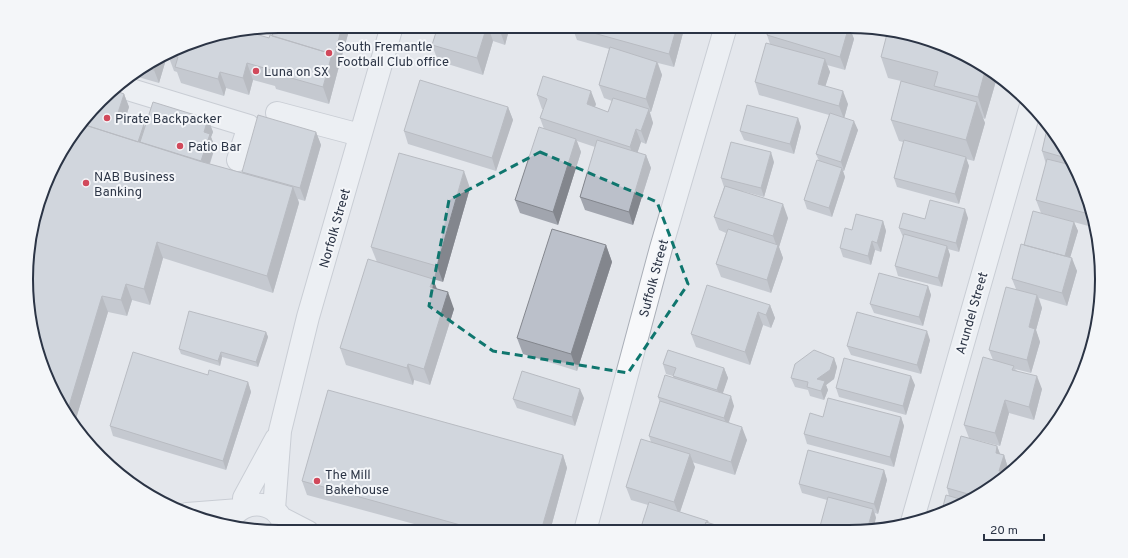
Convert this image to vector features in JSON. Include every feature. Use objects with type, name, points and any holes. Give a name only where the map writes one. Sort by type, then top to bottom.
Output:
[{"type":"street","name":"Norfolk Street","points":[[280,520],[280,431],[308,317],[390,33]]},
{"type":"street","name":"Suffolk Street","points":[[587,525],[661,248],[724,33]]},
{"type":"street","points":[[124,88],[249,126],[238,160]]},
{"type":"street","name":"Arundel Street","points":[[913,517],[1029,112]]},
{"type":"street","points":[[277,113],[360,135]]},
{"type":"street","name":"Norfolk Street","points":[[238,513],[244,498],[280,431]]},
{"type":"street","points":[[205,514],[238,513],[256,504],[266,505],[280,520],[292,525]]},
{"type":"highlighted area","points":[[540,152],[657,202],[688,284],[628,373],[493,351],[429,306],[449,200]]},
{"type":"building","points":[[273,33],[279,33],[340,33],[334,57],[332,54],[272,36]]},
{"type":"building","points":[[436,33],[485,33],[477,58],[432,45]]},
{"type":"building","points":[[594,33],[675,33],[669,54]]},
{"type":"building","points":[[767,33],[847,33],[840,57],[767,35]]},
{"type":"building","points":[[257,34],[269,38],[270,35],[332,54],[323,87],[270,72],[271,70],[247,63],[243,78],[220,72],[218,79],[175,67],[178,57],[174,56],[215,41]]},
{"type":"building","points":[[886,36],[913,41],[958,58],[984,73],[978,97],[934,86],[938,72],[881,57]]},
{"type":"building","points":[[766,43],[825,59],[818,84],[843,91],[839,106],[755,82]]},
{"type":"building","points":[[610,47],[657,62],[646,99],[599,85]]},
{"type":"building","points":[[543,76],[591,91],[587,104],[608,112],[613,98],[649,109],[641,131],[636,129],[630,147],[540,118],[547,99],[537,95]]},
{"type":"building","points":[[420,80],[508,107],[492,158],[404,131]]},
{"type":"building","points":[[901,81],[977,102],[966,140],[891,120]]},
{"type":"building","points":[[119,92],[124,94],[117,116],[144,124],[138,142],[87,126],[105,105]]},
{"type":"building","name":"Patio Bar","points":[[153,102],[208,119],[204,132],[210,134],[201,161],[140,142]]},
{"type":"building","points":[[747,105],[798,118],[790,144],[740,131]]},
{"type":"building","points":[[830,113],[854,121],[841,162],[816,154]]},
{"type":"building","points":[[258,115],[316,132],[300,188],[242,172]]},
{"type":"building","points":[[87,126],[199,161],[293,187],[267,276],[157,242],[144,289],[126,284],[121,300],[102,296],[69,406],[58,388],[41,343],[35,311],[33,279],[35,247],[41,215],[58,170],[74,142]]},
{"type":"building","points":[[539,127],[576,139],[553,212],[515,200]]},
{"type":"building","points":[[1046,132],[1063,157],[1042,151]]},
{"type":"building","points":[[597,140],[646,155],[629,212],[580,197]]},
{"type":"building","points":[[904,140],[966,157],[955,194],[894,178]]},
{"type":"building","points":[[731,142],[771,152],[761,188],[721,178]]},
{"type":"building","points":[[399,153],[464,171],[437,266],[371,247]]},
{"type":"building","points":[[1047,159],[1066,164],[1086,213],[1036,200]]},
{"type":"building","points":[[817,160],[842,168],[829,208],[804,200]]},
{"type":"building","points":[[725,186],[783,204],[773,236],[714,217]]},
{"type":"building","points":[[930,200],[965,209],[956,243],[899,228],[903,213],[925,219]]},
{"type":"building","points":[[1033,211],[1074,222],[1065,256],[1024,245]]},
{"type":"building","points":[[856,214],[883,221],[877,243],[872,241],[868,256],[840,248],[845,228],[852,230]]},
{"type":"building","points":[[552,229],[606,245],[571,354],[517,338]]},
{"type":"building","points":[[728,229],[778,245],[767,280],[716,264]]},
{"type":"building","points":[[904,234],[947,246],[938,278],[895,266]]},
{"type":"building","points":[[1021,244],[1072,258],[1062,293],[1012,279]]},
{"type":"building","points":[[368,259],[433,279],[430,287],[448,292],[424,369],[408,364],[407,368],[340,348]]},
{"type":"building","points":[[879,273],[928,286],[919,317],[870,304]]},
{"type":"building","points":[[707,285],[770,305],[766,315],[758,312],[745,352],[691,334]]},
{"type":"building","points":[[1006,287],[1037,295],[1029,327],[1035,329],[1027,360],[989,350]]},
{"type":"building","points":[[189,311],[266,332],[256,362],[221,352],[218,361],[179,349]]},
{"type":"building","points":[[857,312],[927,331],[917,365],[847,346]]},
{"type":"building","points":[[668,350],[724,368],[717,390],[673,376],[676,368],[663,364]]},
{"type":"building","points":[[814,350],[834,358],[830,370],[817,379],[825,381],[821,391],[807,387],[808,382],[791,378],[795,364]]},
{"type":"building","points":[[133,352],[208,375],[209,370],[248,382],[223,461],[110,426]]},
{"type":"building","points":[[983,357],[1014,366],[1012,370],[1037,376],[1029,407],[1005,400],[995,433],[964,425]]},
{"type":"building","points":[[844,358],[911,376],[903,406],[836,388]]},
{"type":"building","points":[[522,371],[580,389],[572,417],[513,399]]},
{"type":"building","points":[[665,375],[731,396],[724,418],[658,397]]},
{"type":"building","points":[[328,390],[563,455],[543,525],[460,525],[302,481]]},
{"type":"building","points":[[828,398],[901,417],[890,457],[804,434],[810,413],[823,417]]},
{"type":"building","points":[[660,401],[742,427],[731,462],[649,436]]},
{"type":"building","points":[[961,436],[997,446],[996,453],[1004,455],[999,471],[1002,472],[986,484],[968,494],[947,488]]},
{"type":"building","points":[[641,439],[690,454],[674,502],[626,487]]},
{"type":"building","points":[[808,450],[884,470],[874,504],[799,484]]},
{"type":"building","points":[[946,495],[960,499],[958,500],[943,506]]},
{"type":"building","points":[[828,497],[873,509],[869,524],[820,525]]},
{"type":"building","points":[[649,502],[708,521],[705,525],[642,524]]},
{"type":"building","points":[[706,522],[716,525],[705,525]]},
{"type":"place","name":"South Fremantle Football Club office","points":[[329,53]]},
{"type":"place","name":"Luna on SX","points":[[256,71]]},
{"type":"place","name":"Pirate Backpacker","points":[[107,118]]},
{"type":"place","name":"Patio Bar","points":[[180,146]]},
{"type":"place","name":"NAB Business Banking","points":[[86,183]]},
{"type":"place","name":"The Mill Bakehouse","points":[[317,481]]}]
